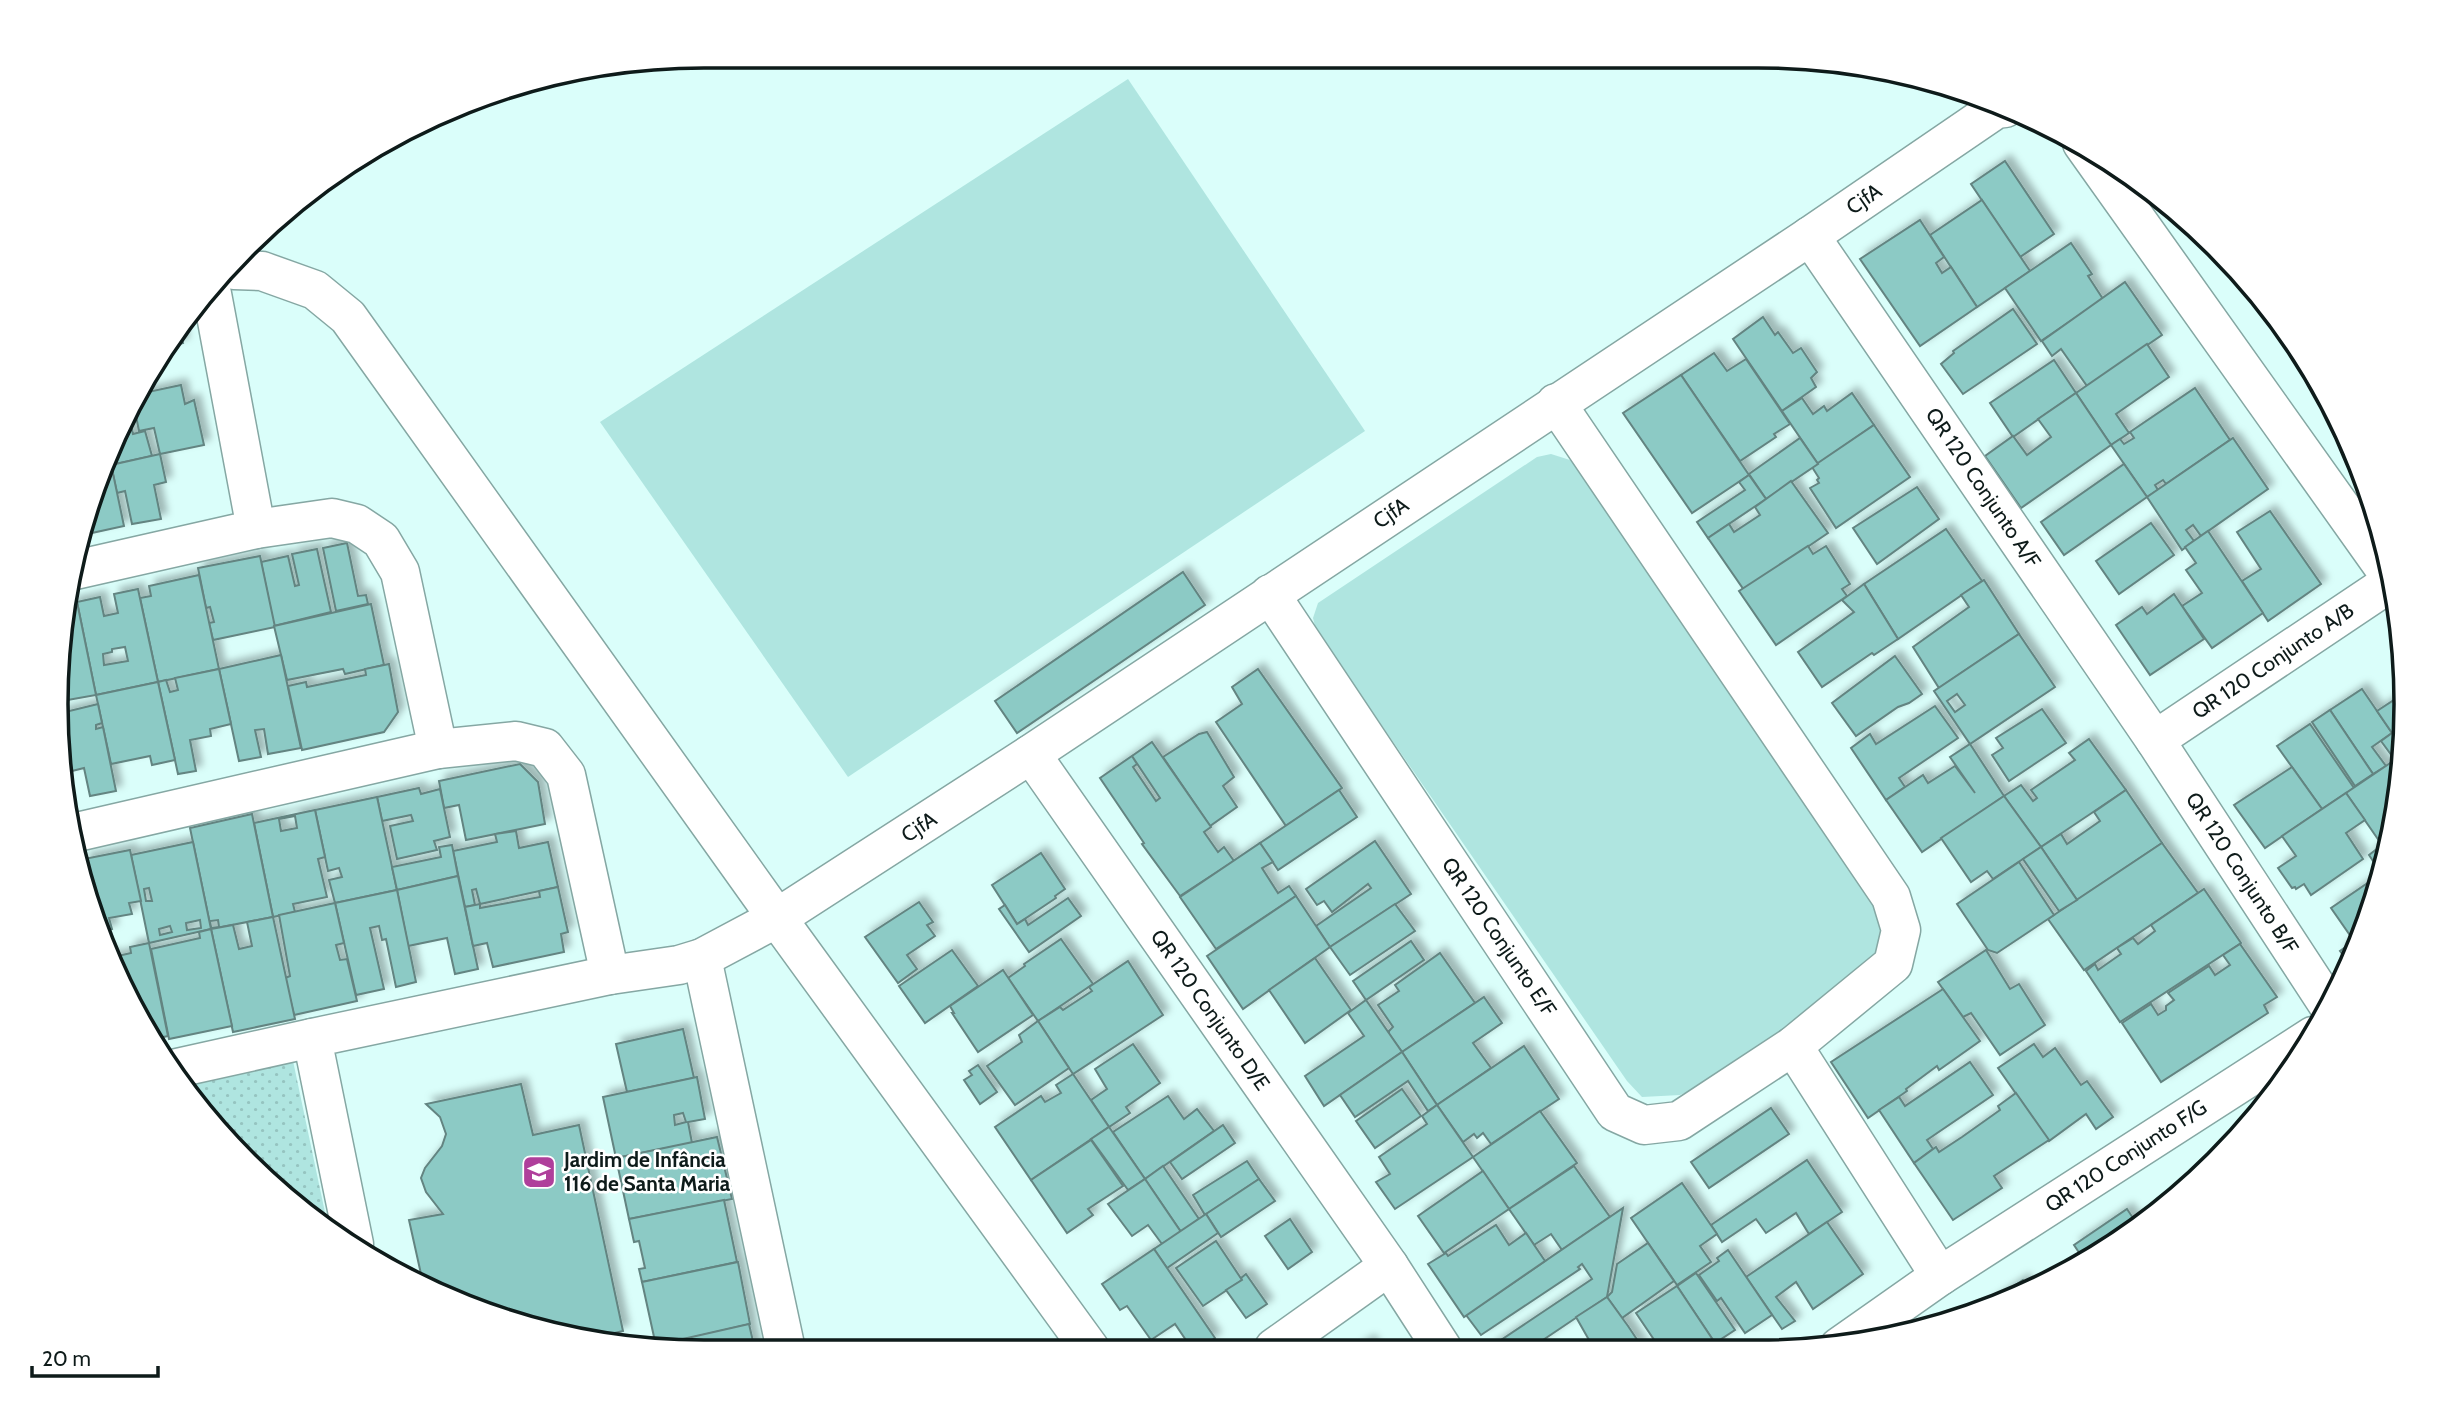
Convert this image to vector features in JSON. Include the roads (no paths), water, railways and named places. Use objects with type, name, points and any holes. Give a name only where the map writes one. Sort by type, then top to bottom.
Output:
[{"type":"street","name":"CjfA","points":[[182,1067],[610,975],[680,965],[702,958],[777,918],[1031,754],[1810,236],[1990,113]]},
{"type":"street","points":[[2100,168],[2376,557]]},
{"type":"street","name":"QR 120 Conjunto A/F","points":[[1810,236],[2155,740]]},
{"type":"street","points":[[239,270],[262,271],[315,290],[348,317],[777,918],[1083,1340]]},
{"type":"street","points":[[213,301],[256,529]]},
{"type":"street","name":"QR 120 Conjunto E/F","points":[[1270,594],[1615,1112],[1644,1125],[1679,1121],[1793,1046],[1893,964],[1901,930],[1891,897],[1556,403]]},
{"type":"street","points":[[83,568],[256,529],[332,518],[357,524],[382,540],[400,572],[438,749]]},
{"type":"street","name":"QR 120 Conjunto A/B","points":[[2155,740],[2383,588]]},
{"type":"street","name":"QR 120 Conjunto B/F","points":[[2155,740],[2322,996]]},
{"type":"street","points":[[81,831],[438,749],[516,741],[545,748],[566,775],[610,975]]},
{"type":"street","name":"QR 120 Conjunto D/E","points":[[1031,754],[1389,1266],[1437,1340]]},
{"type":"street","points":[[702,958],[784,1340]]},
{"type":"street","points":[[312,1038],[352,1234]]},
{"type":"street","points":[[1793,1046],[1940,1276]]},
{"type":"street","name":"QR 120 Conjunto F/G","points":[[1860,1331],[1940,1276],[2292,1050]]},
{"type":"street","points":[[1286,1340],[1389,1266]]},
{"type":"place","name":"Jardim de Infância 116 de Santa Maria","points":[[539,1172]]}]
